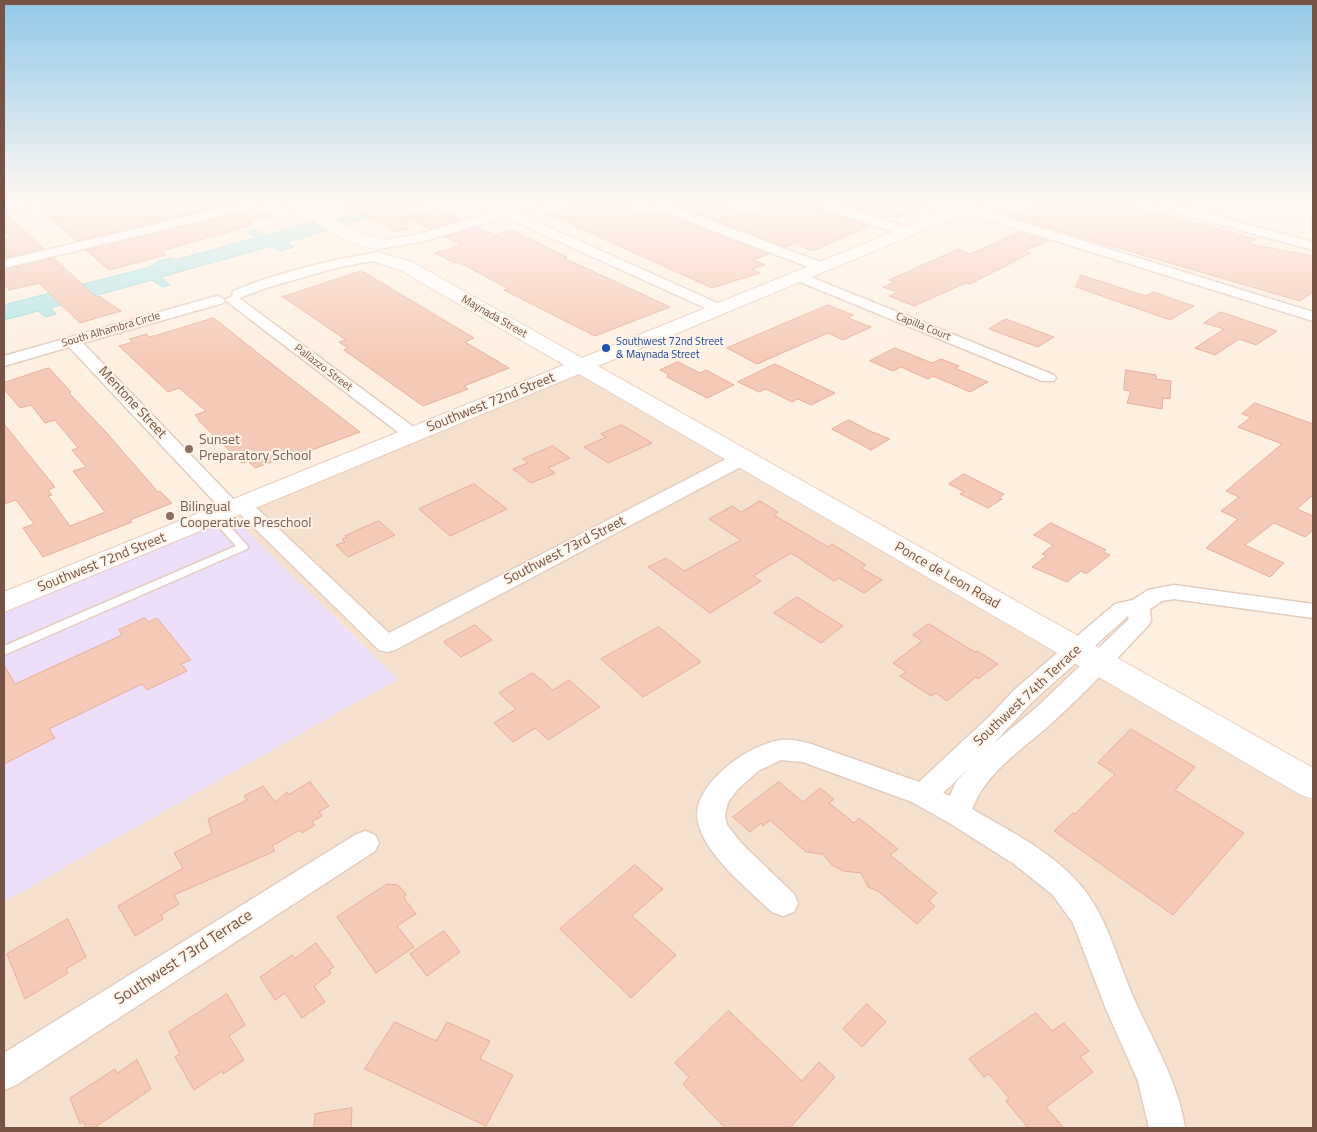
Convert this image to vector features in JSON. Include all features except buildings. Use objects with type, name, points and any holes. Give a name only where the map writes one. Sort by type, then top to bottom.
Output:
[{"type":"street","points":[[4,264],[37,256]]},
{"type":"street","name":"South Alhambra Circle","points":[[4,361],[230,298],[261,285],[337,263],[353,256]]},
{"type":"street","name":"Maynada Street","points":[[388,256],[581,366]]},
{"type":"street","points":[[603,256],[719,309]]},
{"type":"street","points":[[792,256],[821,267]]},
{"type":"street","name":"Southwest 72nd Street","points":[[5,599],[230,510],[848,256]]},
{"type":"street","points":[[1126,256],[1313,317]]},
{"type":"street","name":"Capilla Court","points":[[798,276],[1048,378]]},
{"type":"street","name":"Pallazzo Street","points":[[230,298],[413,435]]},
{"type":"street","name":"Mentone Street","points":[[72,341],[230,510],[387,644]]},
{"type":"street","name":"Ponce de Leon Road","points":[[581,366],[1313,785]]},
{"type":"street","name":"Southwest 73rd Street","points":[[387,644],[743,458]]},
{"type":"street","name":"Southwest 74th Terrace","points":[[956,813],[966,790],[976,776],[1001,722],[1013,708],[1038,683],[1087,656],[1140,622],[1139,606],[1156,595],[1174,592],[1313,611]]},
{"type":"street","name":"Southwest 74th Terrace","points":[[922,796],[987,749],[1036,722],[1064,698],[1087,656]]},
{"type":"street","points":[[1038,683],[1064,698]]},
{"type":"street","points":[[1013,708],[1036,722]]},
{"type":"street","points":[[783,903],[729,849],[717,835],[712,822],[712,810],[716,798],[733,776],[765,755],[787,750],[811,755],[922,796],[956,813],[1031,860],[1063,886],[1086,917],[1122,1008],[1151,1068],[1163,1106],[1167,1128]]},
{"type":"street","name":"Southwest 73rd Terrace","points":[[4,1073],[365,843]]},
{"type":"lane","points":[[4,652],[244,547],[230,510]]},
{"type":"shaded area","points":[[579,373],[1313,802],[1313,1128],[4,1128],[4,902],[398,679],[233,517]]},
{"type":"shaded area","points":[[233,517],[398,679],[4,902],[4,613]]},
{"type":"water","points":[[190,256],[237,256],[161,277],[170,285],[163,287],[152,280],[50,308],[56,314],[46,317],[38,311],[4,320],[4,305],[153,266],[158,261],[171,258],[175,260]]},
{"type":"place","name":"Southwest 72nd Street & Maynada Street","points":[[606,348]]},
{"type":"place","name":"Sunset Preparatory School","points":[[189,449]]},
{"type":"place","name":"Bilingual Cooperative Preschool","points":[[170,516]]}]
